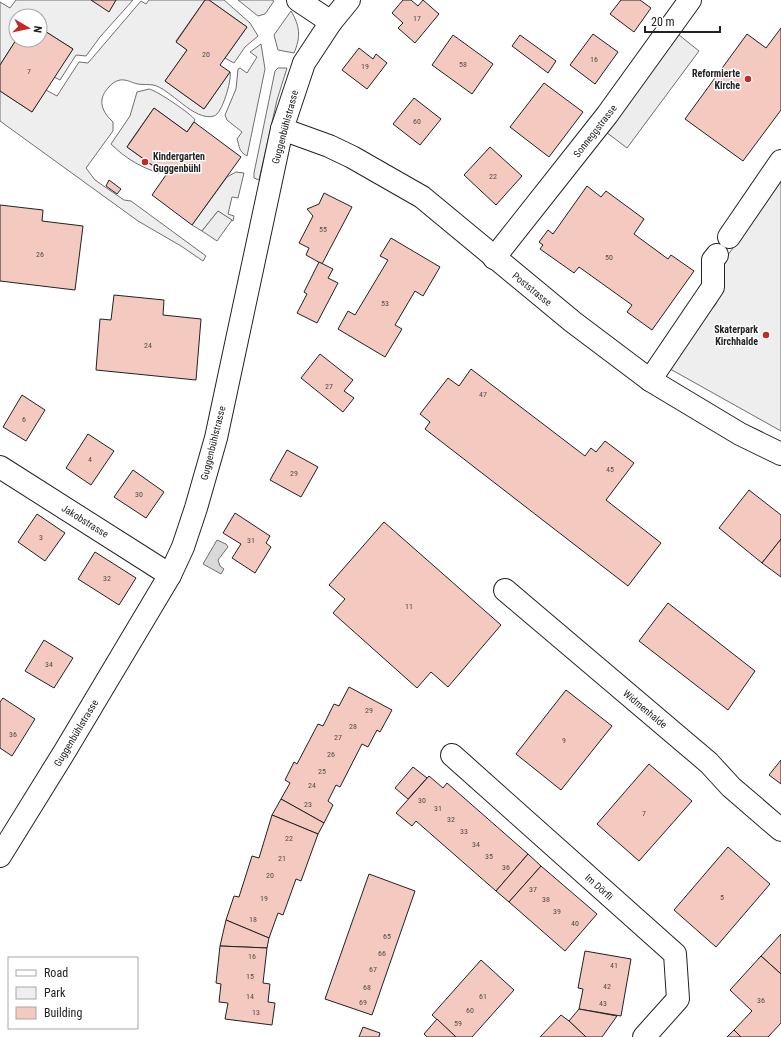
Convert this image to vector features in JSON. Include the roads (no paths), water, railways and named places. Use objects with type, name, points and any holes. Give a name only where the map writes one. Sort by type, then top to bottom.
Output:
[{"type":"street","points":[[298,0],[331,22]]},
{"type":"street","name":"Guggenbühlstrasse","points":[[0,856],[65,751],[170,575],[183,547],[216,438],[282,129],[304,63],[331,22],[349,0]]},
{"type":"street","name":"Sonneggstrasse","points":[[494,258],[607,115],[690,0]]},
{"type":"street","name":"Poststrasse","points":[[282,129],[347,154],[422,197],[573,322],[650,380],[740,434],[781,454]]},
{"type":"street","points":[[729,237],[781,161]]},
{"type":"street","points":[[650,380],[713,287],[713,260],[717,255]]},
{"type":"street","name":"Jakobstrasse","points":[[0,467],[170,575]]},
{"type":"street","name":"Widmenhalde","points":[[505,590],[709,763],[730,787],[781,830]]},
{"type":"street","name":"Im Dörfli","points":[[452,755],[675,954],[678,999],[644,1037]]},
{"type":"place","name":"Reformierte Kirche","points":[[748,79]]},
{"type":"place","name":"Kindergarten Guggenbühl","points":[[145,162]]},
{"type":"place","name":"Skaterpark Kirchhalde","points":[[766,335]]}]
